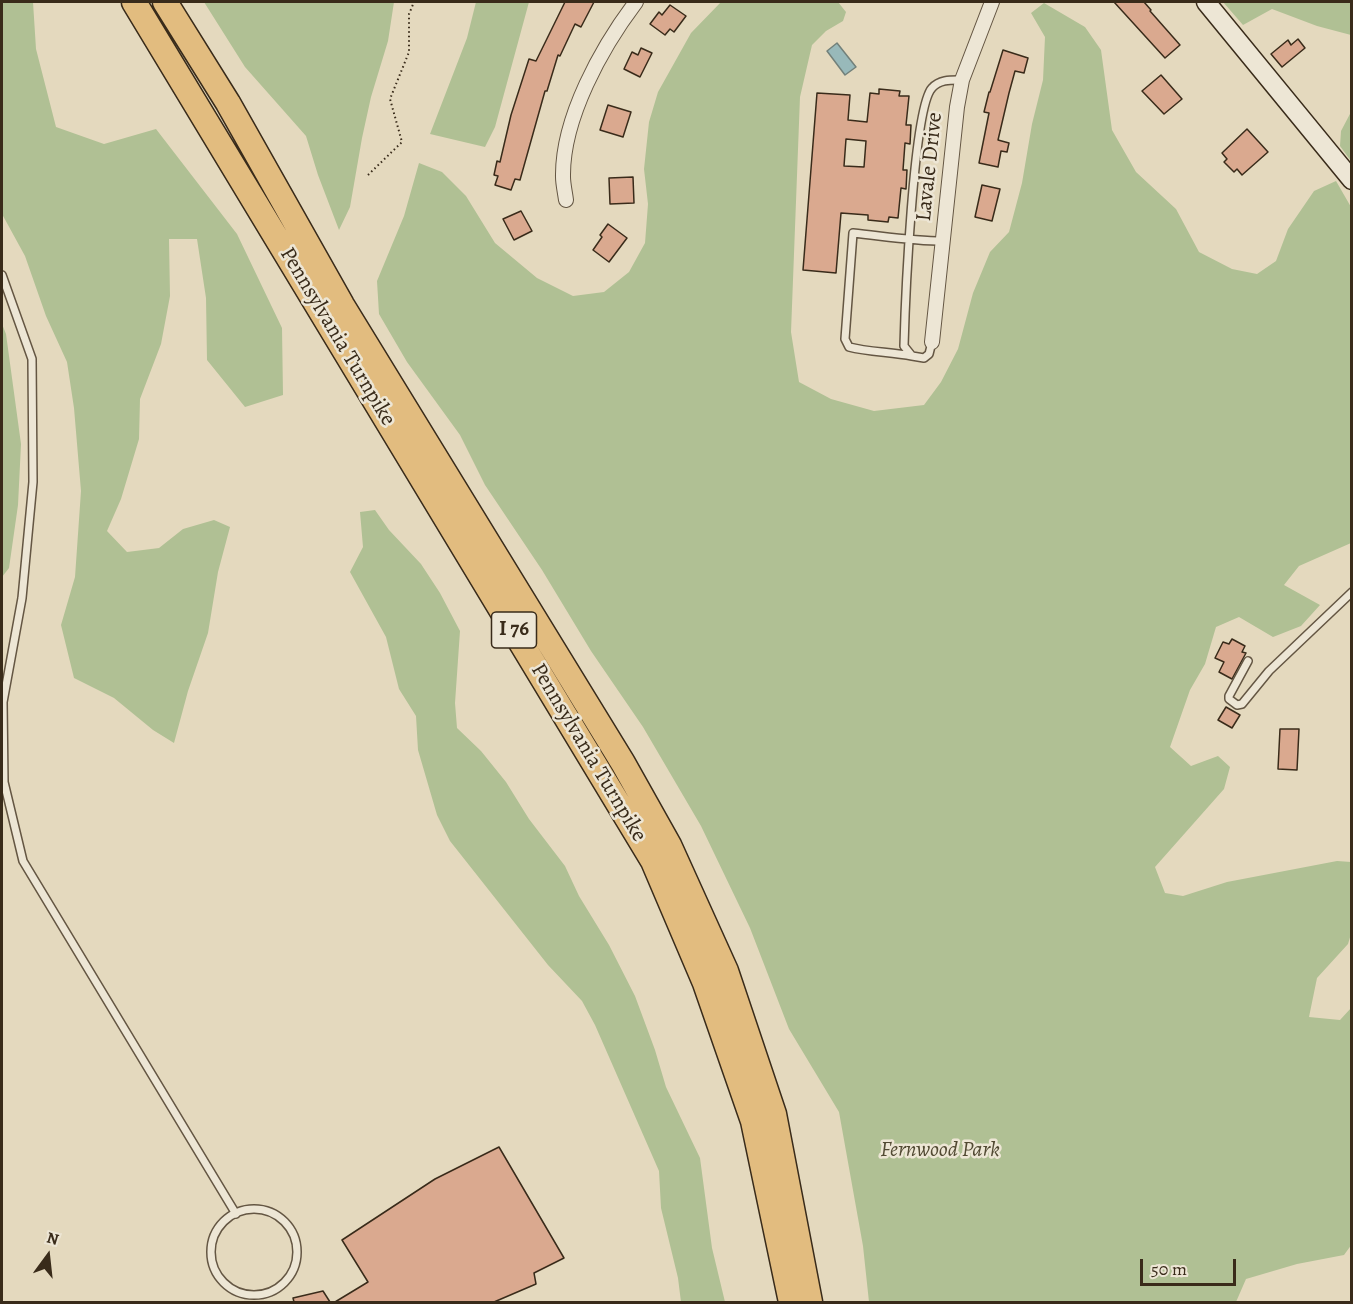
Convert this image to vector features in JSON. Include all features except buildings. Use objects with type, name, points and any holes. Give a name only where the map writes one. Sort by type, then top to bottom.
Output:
[{"type":"highway","name":"Pennsylvania Turnpike","points":[[134,2],[653,861],[705,983],[753,1121],[791,1302]]},
{"type":"highway","name":"Pennsylvania Turnpike","points":[[165,2],[228,103],[342,305],[617,753],[669,845],[726,971],[774,1114],[810,1302]]},
{"type":"main road","points":[[1206,2],[1352,180]]},
{"type":"street","points":[[566,200],[563,177],[564,159],[579,103],[603,50],[636,2]]},
{"type":"street","name":"Lavale Drive","points":[[932,342],[957,107],[962,80],[992,2]]},
{"type":"lane","points":[[912,357],[904,346],[906,291],[913,199],[924,106],[932,88],[945,80],[962,80]]},
{"type":"lane","points":[[932,342],[929,354],[924,358],[849,347],[844,339],[853,233],[910,241],[943,241]]},
{"type":"lane","points":[[2,275],[32,359],[33,482],[22,598],[3,702],[4,782],[20,850],[23,861],[236,1214]]},
{"type":"lane","points":[[1248,661],[1229,696],[1229,699],[1237,705],[1242,704],[1269,671],[1352,592]]},
{"type":"lane","points":[[250,1210],[265,1211],[279,1217],[287,1224],[294,1237],[297,1252],[295,1266],[288,1280],[277,1289],[264,1294],[249,1295],[234,1291],[222,1281],[214,1269],[211,1254],[215,1234],[224,1222],[236,1214],[250,1210]]},
{"type":"path","points":[[368,175],[402,142],[390,99],[409,52],[409,14],[414,2]]},
{"type":"green space","points":[[2,2],[33,2],[36,49],[56,127],[104,144],[156,129],[237,234],[282,328],[283,395],[245,407],[207,360],[206,298],[197,239],[169,239],[170,296],[161,344],[140,399],[139,439],[121,499],[107,531],[127,552],[159,548],[183,529],[214,520],[230,527],[218,572],[208,633],[188,691],[174,743],[153,730],[114,698],[74,678],[61,625],[75,577],[81,491],[74,408],[67,362],[46,316],[25,256],[2,214]]},
{"type":"green space","points":[[204,2],[394,2],[388,41],[371,97],[362,138],[350,207],[339,230],[306,136],[245,67]]},
{"type":"green space","points":[[476,2],[529,2],[495,127],[485,147],[430,134],[467,38]]},
{"type":"green space","name":"Fernwood Park","points":[[721,2],[838,2],[846,12],[843,21],[826,31],[812,45],[800,97],[791,332],[799,382],[831,399],[874,411],[924,405],[941,382],[958,349],[973,293],[990,252],[1009,232],[1022,183],[1032,124],[1043,80],[1045,37],[1031,13],[1044,3],[1085,27],[1101,50],[1112,130],[1136,172],[1176,209],[1199,252],[1232,269],[1257,274],[1276,261],[1288,229],[1314,191],[1336,181],[1351,207],[1351,543],[1299,566],[1284,585],[1320,605],[1301,626],[1273,637],[1239,617],[1216,627],[1205,664],[1190,690],[1170,747],[1191,766],[1218,756],[1230,767],[1224,789],[1155,867],[1165,893],[1183,896],[1227,882],[1337,861],[1351,862],[1351,934],[1348,944],[1317,978],[1309,1017],[1340,1020],[1351,1008],[1352,1244],[1344,1255],[1297,1264],[1246,1279],[1236,1302],[869,1302],[863,1246],[839,1112],[789,1029],[750,928],[701,826],[643,727],[591,651],[542,570],[485,485],[460,435],[407,362],[379,314],[377,281],[404,216],[419,163],[442,172],[466,196],[495,243],[537,278],[573,296],[604,292],[629,272],[645,243],[648,204],[644,169],[649,122],[658,92],[691,33]]},
{"type":"green space","points":[[1223,2],[1351,2],[1351,35],[1317,26],[1272,9],[1243,25]]},
{"type":"green space","points":[[1351,112],[1352,161],[1340,146],[1341,131]]},
{"type":"green space","points":[[2,324],[6,334],[21,444],[18,505],[9,568],[2,577]]},
{"type":"green space","points":[[375,510],[389,530],[421,564],[440,593],[460,631],[455,703],[457,728],[481,751],[506,782],[529,819],[565,866],[579,896],[609,945],[635,996],[666,1087],[700,1158],[712,1248],[725,1302],[681,1302],[678,1278],[661,1208],[659,1171],[595,1025],[582,1001],[548,965],[450,841],[437,815],[418,750],[416,716],[399,689],[386,637],[350,572],[363,547],[360,512]]},
{"type":"water","points":[[837,43],[856,67],[845,75],[827,51]]}]
